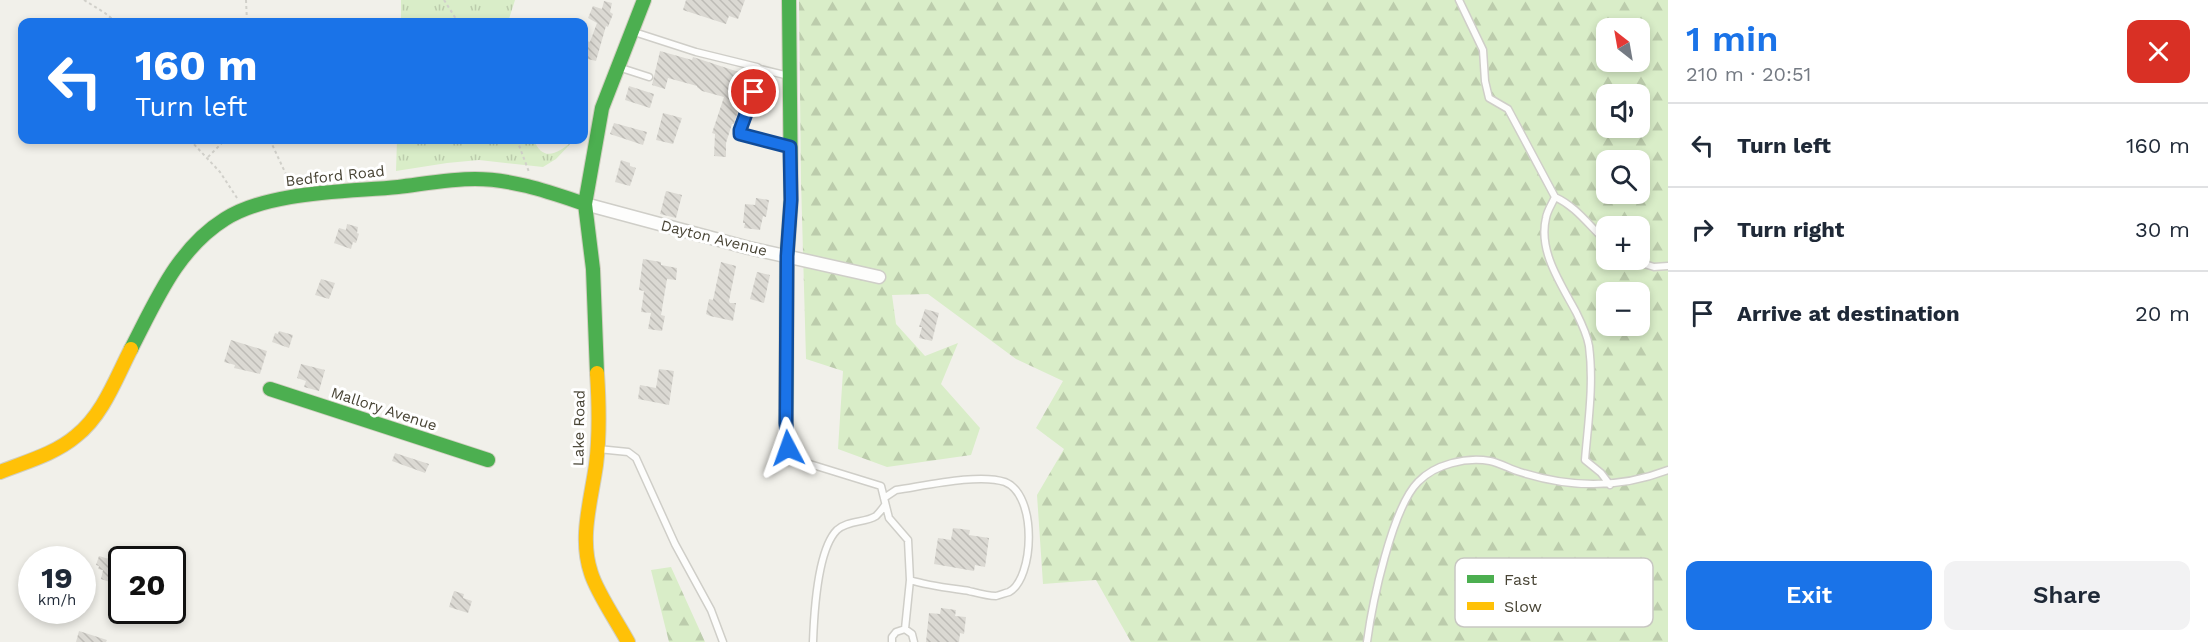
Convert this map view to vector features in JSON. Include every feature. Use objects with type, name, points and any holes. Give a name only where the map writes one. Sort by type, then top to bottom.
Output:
[{"type":"street","points":[[585,204],[602,108],[630,31],[644,0]]},
{"type":"street","points":[[786,423],[787,256],[791,200],[789,0]]},
{"type":"street","name":"Bedford Road","points":[[0,472],[30,460],[75,437],[86,427],[101,407],[171,272],[206,233],[226,218],[245,209],[293,197],[475,179],[532,186],[585,204]]},
{"type":"street","name":"Dayton Avenue","points":[[585,204],[787,256],[879,276]]},
{"type":"street","name":"Lake Road","points":[[585,204],[593,269],[599,414],[597,448],[586,525],[586,552],[591,575],[628,642]]},
{"type":"street","name":"Mallory Avenue","points":[[270,389],[488,460]]},
{"type":"lane","points":[[1459,0],[1483,50],[1485,81],[1489,98],[1508,109],[1555,197],[1566,202],[1596,231]]},
{"type":"lane","points":[[630,31],[696,52],[790,76]]},
{"type":"lane","points":[[617,67],[649,77]]},
{"type":"lane","points":[[760,69],[740,134],[790,147]]},
{"type":"lane","points":[[1555,197],[1546,215],[1544,229],[1547,251],[1582,326],[1588,345],[1590,412],[1585,460],[1611,485]]},
{"type":"lane","points":[[1650,266],[1668,266]]},
{"type":"lane","points":[[786,423],[788,448],[792,456],[800,461],[881,486],[889,518],[908,540],[910,580],[905,629]]},
{"type":"lane","points":[[597,448],[628,452],[636,458],[675,544],[711,610],[723,642]]},
{"type":"lane","points":[[1367,642],[1377,590],[1395,522],[1409,492],[1418,481],[1431,472],[1448,464],[1491,461],[1520,472],[1564,483],[1611,485],[1653,476],[1668,470]]},
{"type":"lane","points":[[884,498],[896,490],[994,479],[1013,487],[1019,493],[1028,513],[1029,526],[1025,561],[1021,577],[1012,590],[996,596],[910,580]]},
{"type":"lane","points":[[813,642],[815,604],[822,563],[830,540],[846,524],[876,516],[885,506]]},
{"type":"lane","points":[[892,642],[892,637],[896,632],[905,629]]},
{"type":"lane","points":[[905,629],[912,634],[914,642]]},
{"type":"path","points":[[84,0],[111,18]]},
{"type":"path","points":[[246,0],[247,18]]},
{"type":"path","points":[[444,0],[455,18]]},
{"type":"path","points":[[194,144],[208,158],[245,209]]},
{"type":"path","points":[[208,158],[221,144]]},
{"type":"path","points":[[272,144],[286,172],[293,197]]},
{"type":"path","points":[[519,144],[529,170],[532,186]]},
{"type":"green space","points":[[401,0],[515,0],[509,18],[401,18]]},
{"type":"green space","points":[[799,0],[1668,0],[1668,642],[1131,642],[1096,580],[1043,584],[1037,495],[1064,449],[1036,428],[1063,381],[1016,359],[928,294],[892,295],[896,324],[925,356],[958,343],[941,384],[980,428],[971,455],[887,467],[838,449],[843,371],[806,359]]},
{"type":"green space","points":[[397,144],[536,144],[542,152],[551,154],[570,144],[556,159],[543,167],[479,160],[396,171]]},
{"type":"green space","points":[[671,567],[705,642],[669,642],[651,570]]},
{"type":"building","points":[[686,0],[745,0],[738,19],[729,16],[726,24],[683,10]]},
{"type":"building","points":[[604,1],[612,3],[610,12],[613,14],[608,27],[606,26],[596,61],[588,59],[588,41],[590,42],[597,23],[588,18],[593,6],[602,9]]},
{"type":"building","points":[[660,51],[692,60],[693,57],[754,77],[742,109],[739,108],[734,124],[732,124],[726,143],[726,157],[714,156],[715,134],[712,133],[724,97],[668,78],[665,89],[652,85]]},
{"type":"building","points":[[629,86],[654,94],[650,108],[625,100]]},
{"type":"building","points":[[663,113],[682,118],[673,144],[656,140]]},
{"type":"building","points":[[614,123],[647,132],[643,145],[610,134]]},
{"type":"building","points":[[621,160],[636,168],[630,186],[615,182]]},
{"type":"building","points":[[666,191],[682,195],[676,218],[660,214]]},
{"type":"building","points":[[756,198],[769,200],[766,217],[763,216],[760,230],[744,228],[745,204],[755,205]]},
{"type":"building","points":[[347,224],[358,227],[357,233],[359,234],[351,249],[334,243],[339,228],[346,230]]},
{"type":"building","points":[[643,259],[677,268],[676,280],[667,279],[661,315],[665,316],[662,331],[648,329],[651,313],[641,312],[644,291],[639,290]]},
{"type":"building","points":[[721,262],[736,266],[729,301],[736,303],[733,321],[706,314],[709,299],[713,300]]},
{"type":"building","points":[[757,272],[770,275],[764,303],[750,299]]},
{"type":"building","points":[[321,279],[335,283],[329,299],[315,295]]},
{"type":"building","points":[[925,309],[939,313],[932,341],[919,338],[922,327],[919,327]]},
{"type":"building","points":[[279,331],[293,335],[289,348],[272,342],[275,333],[278,334]]},
{"type":"building","points":[[231,340],[267,351],[260,374],[234,368],[235,365],[224,362]]},
{"type":"building","points":[[301,364],[325,370],[319,391],[304,387],[306,381],[297,378]]},
{"type":"building","points":[[659,369],[674,371],[669,405],[638,399],[640,385],[656,388]]},
{"type":"building","points":[[395,453],[429,464],[425,473],[392,461]]},
{"type":"building","points":[[953,528],[970,530],[969,535],[989,538],[985,567],[975,565],[974,571],[934,564],[938,538],[951,540]]},
{"type":"building","points":[[99,556],[108,559],[108,581],[101,579],[103,570],[98,569],[99,566],[96,565]]},
{"type":"building","points":[[454,591],[464,594],[463,598],[472,601],[468,613],[449,607]]},
{"type":"building","points":[[941,608],[956,610],[955,616],[966,617],[964,634],[960,633],[959,642],[926,642],[929,613],[940,614]]},
{"type":"building","points":[[79,631],[107,640],[106,642],[76,642]]},
{"type":"traffic: fast","points":[[597,373],[593,269],[585,204],[602,108],[644,0]]},
{"type":"traffic: fast","points":[[786,423],[787,256],[791,200],[789,0]]},
{"type":"traffic: fast","points":[[131,349],[169,277],[194,245],[225,219],[263,203],[309,194],[475,179],[517,184],[585,204]]},
{"type":"traffic: fast","points":[[270,389],[488,460]]},
{"type":"traffic: slow","points":[[0,472],[40,457],[76,436],[94,418],[108,396],[131,349]]},
{"type":"traffic: slow","points":[[597,373],[598,442],[587,519],[586,546],[594,581],[628,642]]},
{"type":"route","points":[[754,92],[740,134],[790,147],[791,200],[787,256],[786,423],[788,448]]}]
